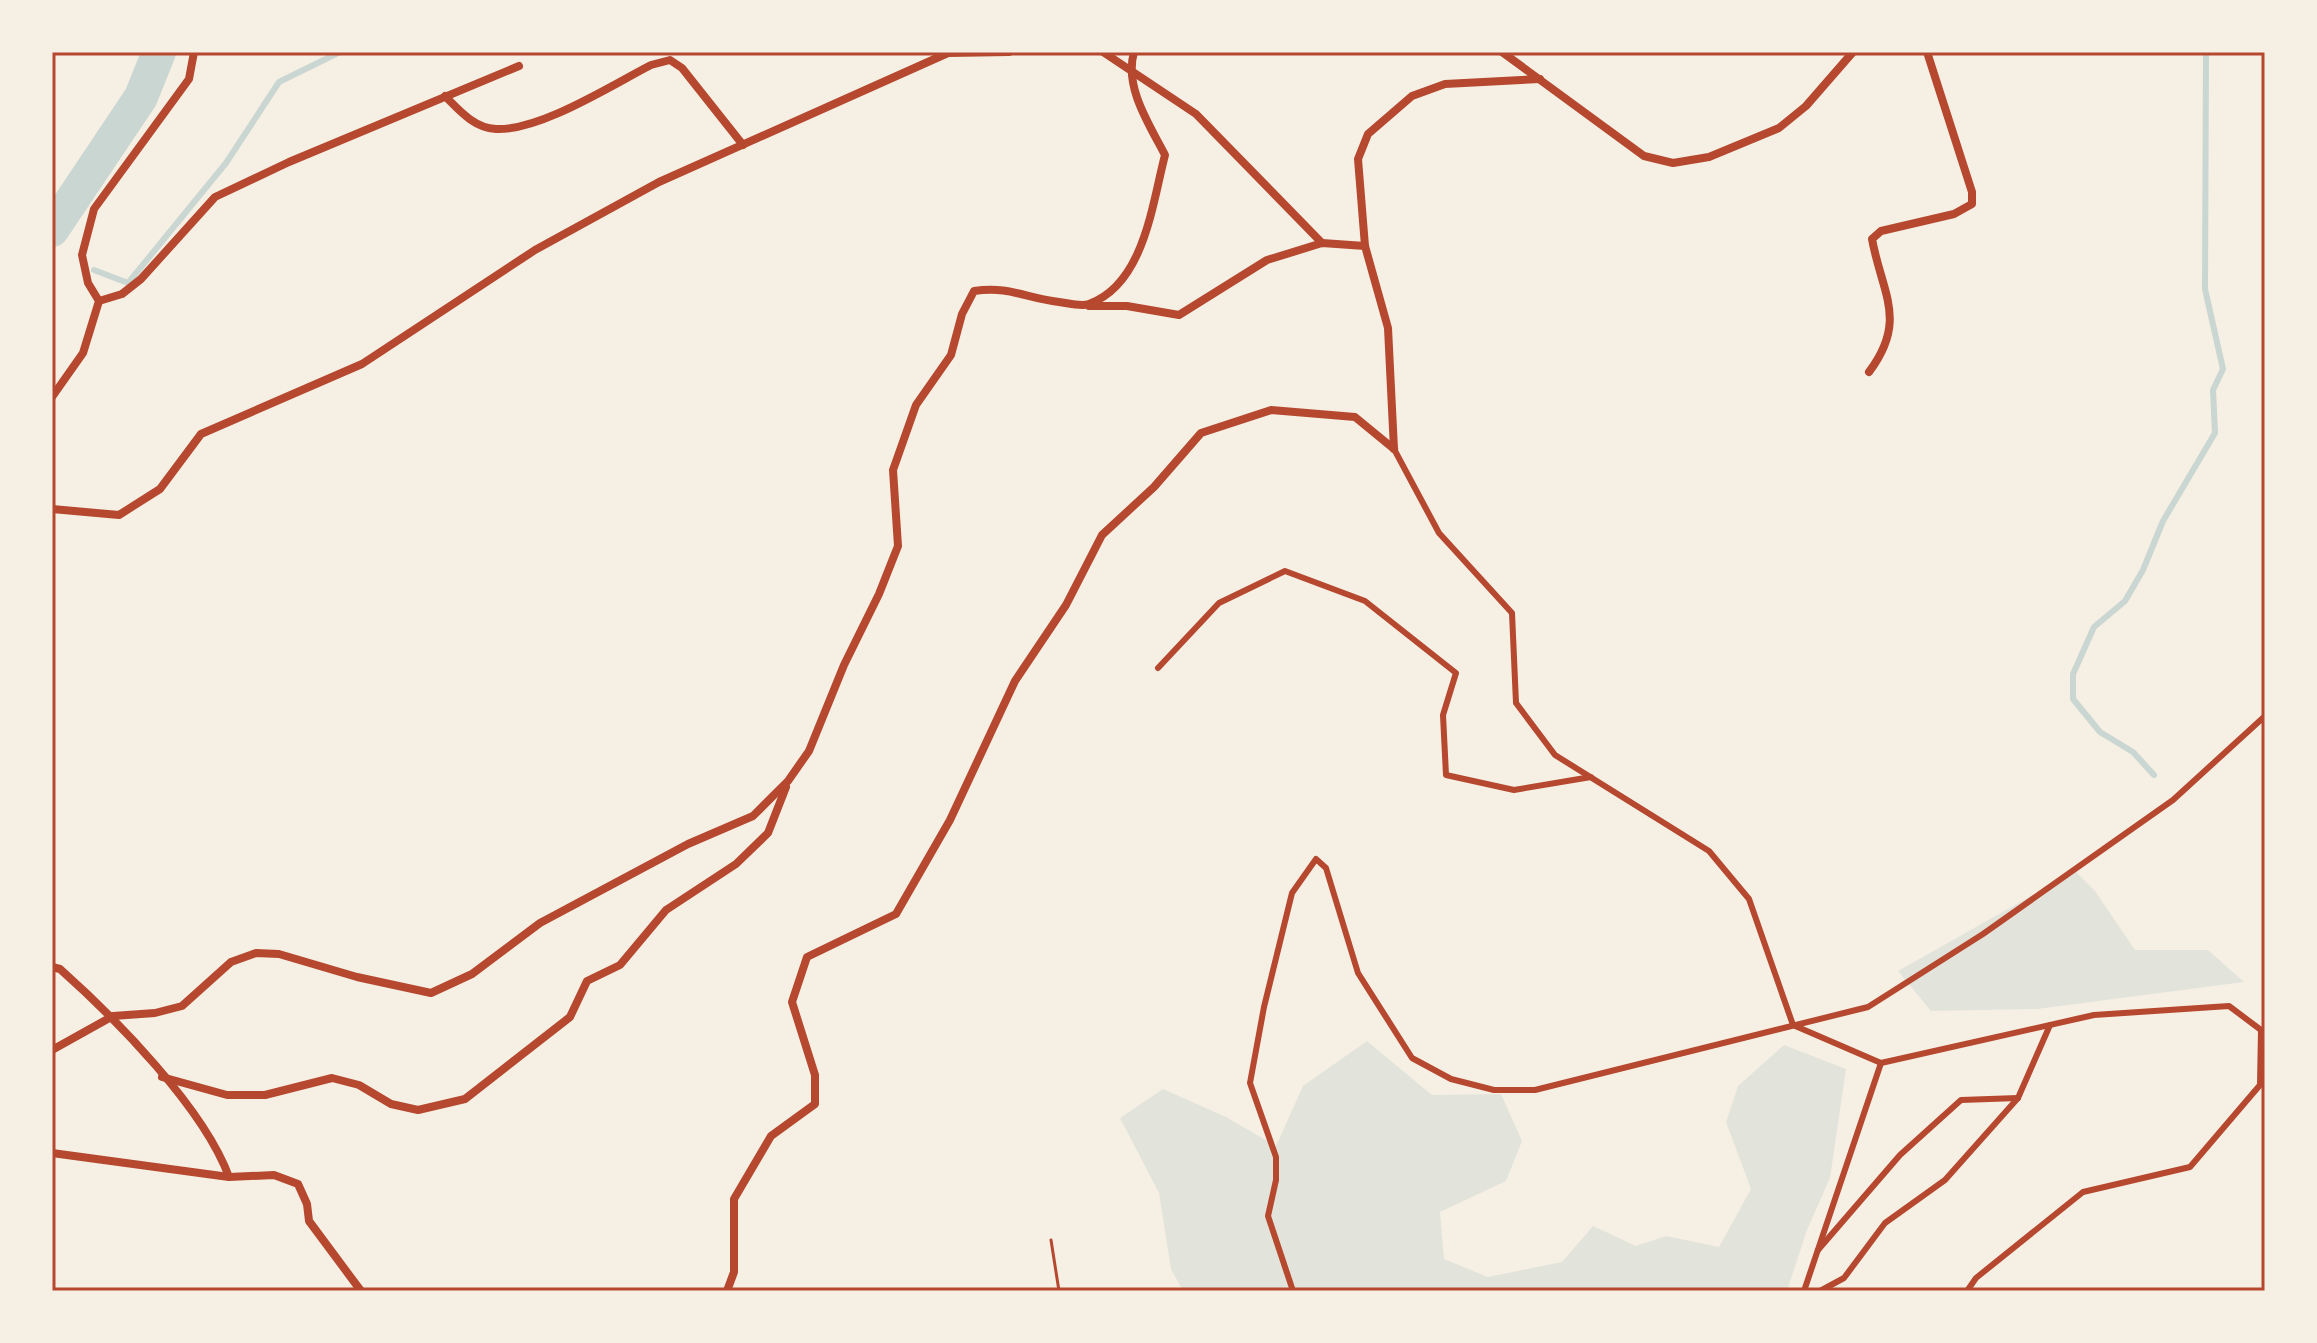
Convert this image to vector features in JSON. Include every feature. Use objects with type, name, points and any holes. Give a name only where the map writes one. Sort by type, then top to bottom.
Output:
[{"type":"street","points":[[52,397],[83,353],[99,301],[88,283],[82,255],[94,209],[189,79],[194,52]]},
{"type":"street","points":[[52,509],[119,515],[160,489],[201,434],[362,364],[535,250],[659,182],[948,53],[1009,52]]},
{"type":"street","points":[[1103,52],[1196,114],[1322,243]]},
{"type":"street","points":[[1087,306],[1119,287],[1144,237],[1165,155],[1143,111],[1129,69],[1134,52]]},
{"type":"street","points":[[1502,52],[1644,156],[1673,163],[1709,157],[1779,128],[1806,106],[1853,52]]},
{"type":"street","points":[[1869,372],[1890,337],[1892,311],[1872,239],[1881,231],[1954,214],[1972,204],[1972,192],[1927,52]]},
{"type":"street","points":[[445,96],[470,121],[496,129],[547,118],[651,65],[670,60],[682,68],[743,145]]},
{"type":"street","points":[[99,301],[122,294],[141,279],[215,197],[519,66]]},
{"type":"street","points":[[1394,449],[1388,328],[1365,246],[1358,159],[1368,134],[1412,96],[1445,84],[1540,79]]},
{"type":"street","points":[[52,1050],[113,1016],[155,1013],[182,1006],[231,962],[256,953],[279,954],[357,977],[431,993],[472,974],[540,923],[688,844],[753,816],[788,781],[809,751],[898,546],[893,470],[916,405],[951,355],[962,314],[974,291],[1002,288],[1040,300],[1087,306],[1127,306],[1179,315],[1267,260],[1322,243],[1365,246]]},
{"type":"street","points":[[727,1291],[734,1272],[734,1199],[771,1136],[815,1104],[815,1075],[792,1002],[807,957],[896,914],[950,820],[1015,681],[1066,605],[1102,535],[1154,487],[1201,433],[1271,410],[1355,417],[1394,449]]},
{"type":"street","points":[[162,1077],[227,1095],[265,1095],[332,1078],[359,1085],[391,1104],[418,1110],[465,1099],[570,1017],[587,981],[620,965],[666,910],[736,864],[768,833],[788,781]]},
{"type":"street","points":[[52,967],[60,969],[113,1016],[218,1147],[229,1177]]},
{"type":"street","points":[[52,1153],[229,1177],[274,1175],[298,1184],[307,1204],[309,1221],[361,1291]]},
{"type":"lane","points":[[1394,449],[1439,533],[1512,613],[1516,703],[1555,755],[1709,851],[1749,899],[1793,1025],[1881,1063],[2094,1015],[2229,1006],[2261,1030],[2260,1085],[2190,1167],[2083,1192],[1976,1278],[1967,1291]]},
{"type":"lane","points":[[1158,668],[1219,603],[1285,571],[1365,601],[1456,673],[1443,715],[1446,775],[1514,790],[1591,777]]},
{"type":"lane","points":[[1293,1291],[1268,1216],[1276,1180],[1276,1157],[1250,1083],[1264,1007],[1292,893],[1316,859],[1326,868],[1358,973],[1412,1058],[1451,1079],[1494,1090],[1535,1090],[1868,1007],[1983,934],[2173,800],[2265,716]]},
{"type":"lane","points":[[1820,1291],[1844,1278],[1885,1223],[1945,1180],[2018,1098],[2050,1025]]},
{"type":"lane","points":[[1804,1291],[1881,1063]]},
{"type":"lane","points":[[1818,1250],[1900,1155],[1961,1100],[2018,1098]]},
{"type":"path","points":[[1051,1240],[1059,1291]]},
{"type":"shaded area","points":[[2075,871],[2095,891],[2135,950],[2208,950],[2244,982],[2037,1009],[1931,1011],[1898,971]]},
{"type":"shaded area","points":[[1367,1041],[1432,1095],[1501,1094],[1522,1141],[1506,1181],[1440,1212],[1444,1259],[1488,1277],[1562,1262],[1593,1226],[1636,1246],[1666,1236],[1719,1247],[1751,1189],[1726,1122],[1738,1086],[1784,1045],[1846,1069],[1830,1178],[1807,1230],[1787,1291],[1183,1291],[1171,1269],[1159,1193],[1120,1118],[1163,1089],[1226,1117],[1276,1146],[1303,1086]]},
{"type":"waterway","points":[[52,230],[141,97],[159,52]]},
{"type":"waterway","points":[[94,270],[128,283],[226,163],[279,82],[340,52]]},
{"type":"waterway","points":[[2154,775],[2133,752],[2100,732],[2073,699],[2073,674],[2094,627],[2125,601],[2143,570],[2163,521],[2215,433],[2213,390],[2223,369],[2205,289],[2206,52]]}]
